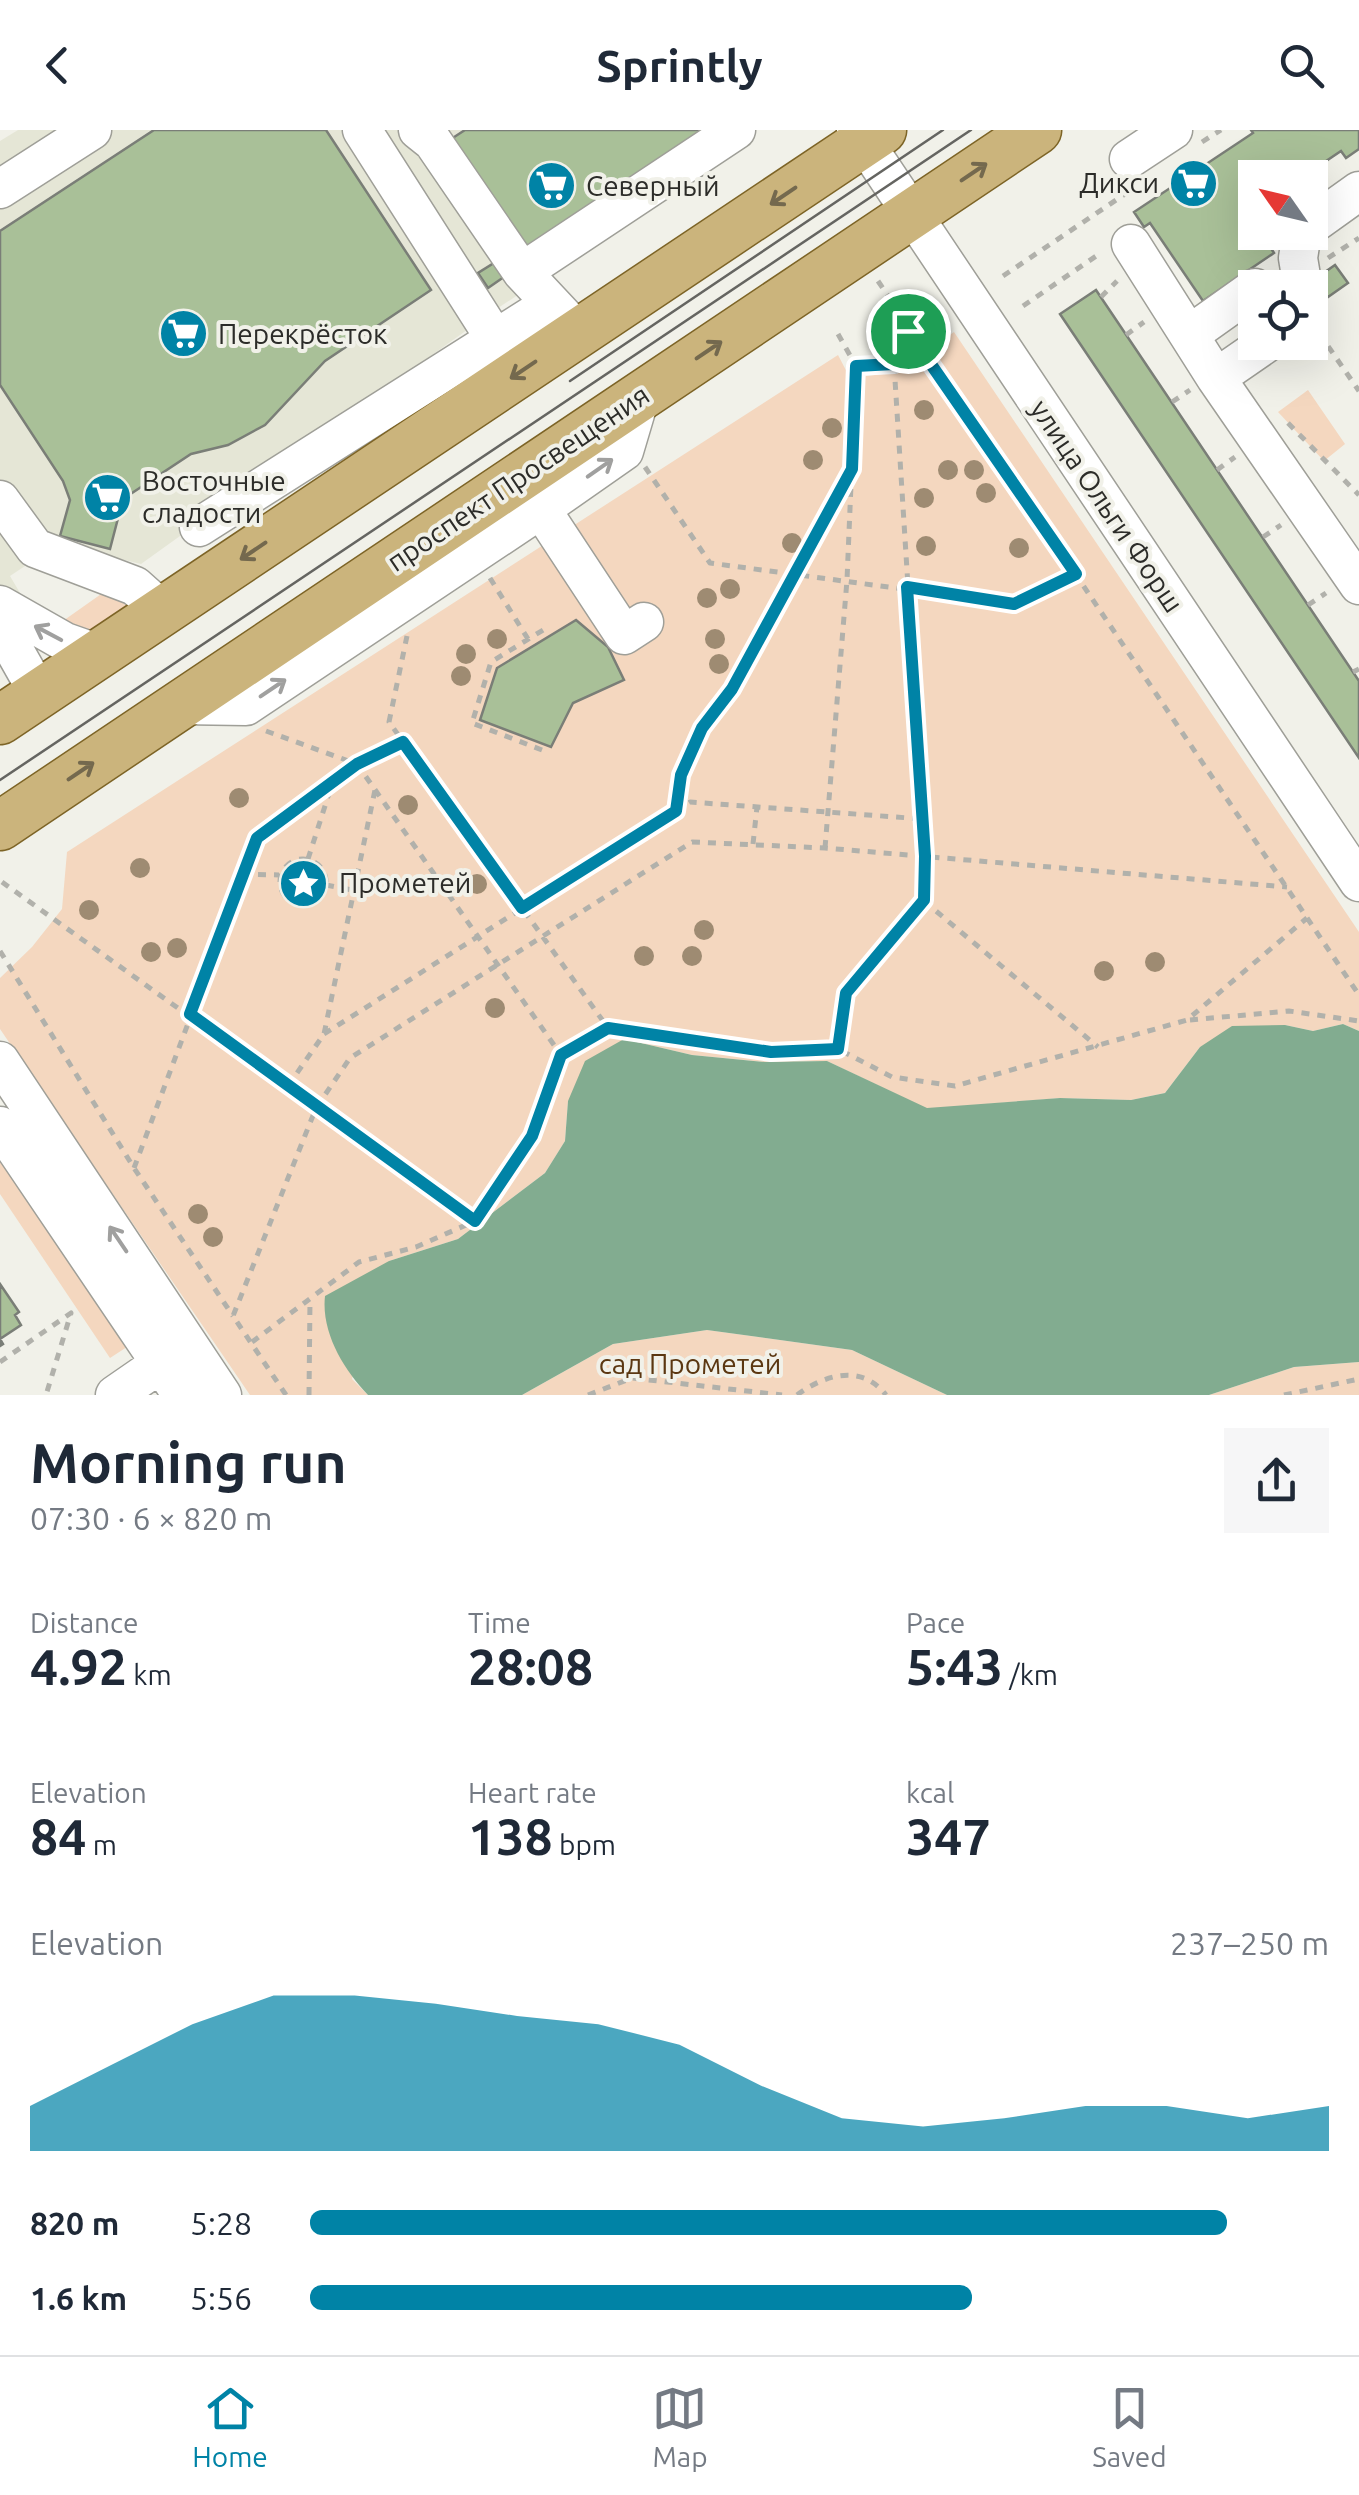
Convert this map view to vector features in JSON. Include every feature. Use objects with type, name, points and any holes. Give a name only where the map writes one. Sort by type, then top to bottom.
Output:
[{"type":"main road","name":"проспект Просвещения","points":[[0,826],[1036,130]]},
{"type":"main road","points":[[0,720],[163,611],[564,318],[867,134]]},
{"type":"street","points":[[0,189],[92,130]]},
{"type":"street","points":[[362,130],[494,338]]},
{"type":"street","points":[[522,272],[736,130]]},
{"type":"street","points":[[199,528],[494,338],[564,318],[522,272],[426,134]]},
{"type":"street","name":"улица Ольги Форш","points":[[867,134],[912,214],[1359,881]]},
{"type":"street","points":[[1133,173],[1183,140]]},
{"type":"street","points":[[1279,270],[1303,251],[1359,192]]},
{"type":"street","points":[[1121,245],[1359,586]]},
{"type":"street","points":[[1188,336],[1238,301]]},
{"type":"street","points":[[1216,378],[1242,360]]},
{"type":"street","points":[[180,704],[246,706],[624,451],[640,397]]},
{"type":"street","points":[[0,500],[34,548],[135,586],[163,611]]},
{"type":"street","points":[[541,509],[624,635],[644,622]]},
{"type":"street","points":[[0,605],[65,642],[99,654]]},
{"type":"street","points":[[0,625],[40,694]]},
{"type":"street","points":[[0,1061],[175,1354],[182,1395]]},
{"type":"street","points":[[0,1126],[175,1354],[222,1395]]},
{"type":"street","points":[[115,1395],[175,1354]]},
{"type":"path","points":[[1183,140],[1220,130]]},
{"type":"path","points":[[1003,276],[1133,173]]},
{"type":"path","points":[[1023,306],[1121,245]]},
{"type":"path","points":[[873,274],[1359,996]]},
{"type":"path","points":[[838,1049],[846,993],[924,900],[923,818],[894,364],[908,331]]},
{"type":"path","points":[[826,848],[847,580],[856,366],[838,334]]},
{"type":"path","points":[[1328,346],[1359,391]]},
{"type":"path","points":[[856,366],[894,364]]},
{"type":"path","points":[[642,462],[710,563],[1014,604],[1076,574]]},
{"type":"path","points":[[676,811],[681,775],[702,728],[732,689],[852,469]]},
{"type":"path","points":[[484,567],[528,639]]},
{"type":"path","points":[[542,750],[472,723],[491,662],[548,627]]},
{"type":"path","points":[[408,632],[389,722],[608,1028]]},
{"type":"path","points":[[264,730],[357,764],[561,1055]]},
{"type":"path","points":[[134,1168],[257,838],[357,764],[403,742]]},
{"type":"path","points":[[308,859],[333,782]]},
{"type":"path","points":[[288,1087],[324,1034],[375,790]]},
{"type":"path","points":[[324,1034],[690,802],[923,818]]},
{"type":"path","points":[[752,844],[757,807]]},
{"type":"path","points":[[233,1316],[316,1108],[350,1058],[692,842],[826,848],[1287,887]]},
{"type":"path","points":[[308,859],[320,866],[326,885],[319,899],[298,904],[281,890],[280,875],[288,864],[308,859]]},
{"type":"path","points":[[242,874],[280,875]]},
{"type":"path","points":[[2,882],[475,1221]]},
{"type":"path","points":[[326,885],[354,890]]},
{"type":"path","points":[[924,900],[1098,1047]]},
{"type":"path","points":[[1187,1020],[1308,918]]},
{"type":"path","points":[[0,952],[134,1168],[286,1395]]},
{"type":"path","points":[[252,1342],[359,1262],[416,1247],[475,1221],[532,1136],[561,1055],[608,1028],[771,1052],[838,1049],[892,1077],[955,1086],[1187,1020],[1289,1011],[1359,1021]]},
{"type":"path","points":[[308,1395],[310,1300]]},
{"type":"path","points":[[0,1362],[71,1312],[46,1395]]},
{"type":"path","points":[[797,1395],[821,1377],[854,1374],[886,1395]]},
{"type":"path","points":[[588,1395],[632,1378],[782,1395]]},
{"type":"path","points":[[1284,1395],[1359,1379]]},
{"type":"shaded area","points":[[18,130],[749,130],[742,147],[492,312],[141,564],[58,544],[10,576],[20,593],[0,606],[0,141]]},
{"type":"shaded area","points":[[1343,1024],[1359,1031],[1359,1362],[1294,1367],[1209,1395],[947,1395],[852,1350],[707,1330],[613,1344],[522,1395],[368,1395],[342,1362],[330,1336],[325,1296],[389,1261],[458,1239],[545,1173],[565,1141],[568,1101],[585,1061],[624,1039],[692,1055],[765,1062],[827,1061],[927,1108],[1060,1098],[1131,1100],[1165,1093],[1200,1047],[1232,1026],[1285,1025],[1313,1031]]},
{"type":"green space","points":[[954,332],[1359,932],[1359,1031],[1343,1024],[1313,1031],[1285,1025],[1200,1047],[1165,1093],[1131,1100],[1060,1098],[927,1109],[827,1061],[765,1062],[692,1055],[624,1039],[568,1101],[565,1141],[545,1173],[458,1239],[389,1261],[352,1379],[368,1395],[250,1395],[0,1029],[0,978],[32,947],[62,909],[67,852],[838,355],[850,378],[899,372]]},
{"type":"green space","points":[[1308,390],[1345,444],[1324,461],[1278,412]]},
{"type":"green space","points":[[104,592],[119,593],[131,610],[94,634],[53,628]]},
{"type":"green space","points":[[0,1151],[130,1345],[110,1358],[0,1194]]},
{"type":"green space","name":"сад Прометей","points":[[707,1330],[852,1350],[947,1395],[522,1395],[613,1344]]},
{"type":"green space","points":[[1359,1362],[1359,1395],[1209,1395],[1294,1367]]},
{"type":"building","name":"Перекрёсток","points":[[154,130],[326,130],[431,290],[325,361],[265,425],[228,445],[191,454],[123,499],[110,549],[60,536],[70,500],[63,481],[0,385],[0,231]]},
{"type":"building","name":"Северный","points":[[465,130],[700,130],[697,136],[531,247],[518,244],[448,141]]},
{"type":"building","points":[[1251,130],[1359,130],[1359,149],[1346,158],[1341,151],[1328,160],[1238,160],[1238,250],[1274,253],[1249,270],[1238,270],[1238,277],[1203,301],[1150,223],[1144,227],[1134,212],[1253,133]]},
{"type":"building","points":[[502,258],[511,272],[488,288],[478,273]]},
{"type":"building","points":[[1335,265],[1348,283],[1328,297],[1328,270]]},
{"type":"building","points":[[1096,290],[1359,681],[1359,758],[1060,314]]},
{"type":"building","points":[[576,620],[608,647],[624,680],[573,703],[551,747],[480,720],[497,668]]},
{"type":"building","points":[[0,1284],[19,1312],[15,1315],[21,1325],[0,1339]]},
{"type":"tram line","points":[[570,381],[943,130]]},
{"type":"tram line","points":[[0,780],[971,130]]},
{"type":"place","name":"Дикси","points":[[1194,183]]},
{"type":"place","name":"Северный","points":[[551,186]]},
{"type":"place","name":"Перекрёсток","points":[[183,334]]},
{"type":"place","name":"Восточные сладости","points":[[107,497]]},
{"type":"place","name":"Прометей","points":[[304,883]]},
{"type":"route","points":[[908,331],[1076,574],[1014,604],[907,587],[925,856],[924,900],[846,993],[838,1049],[771,1052],[608,1028],[561,1055],[532,1136],[475,1221],[190,1014],[257,838],[357,764],[403,742],[522,908],[676,811],[681,775],[702,728],[732,689],[852,469],[856,366],[894,364],[908,331]]}]
